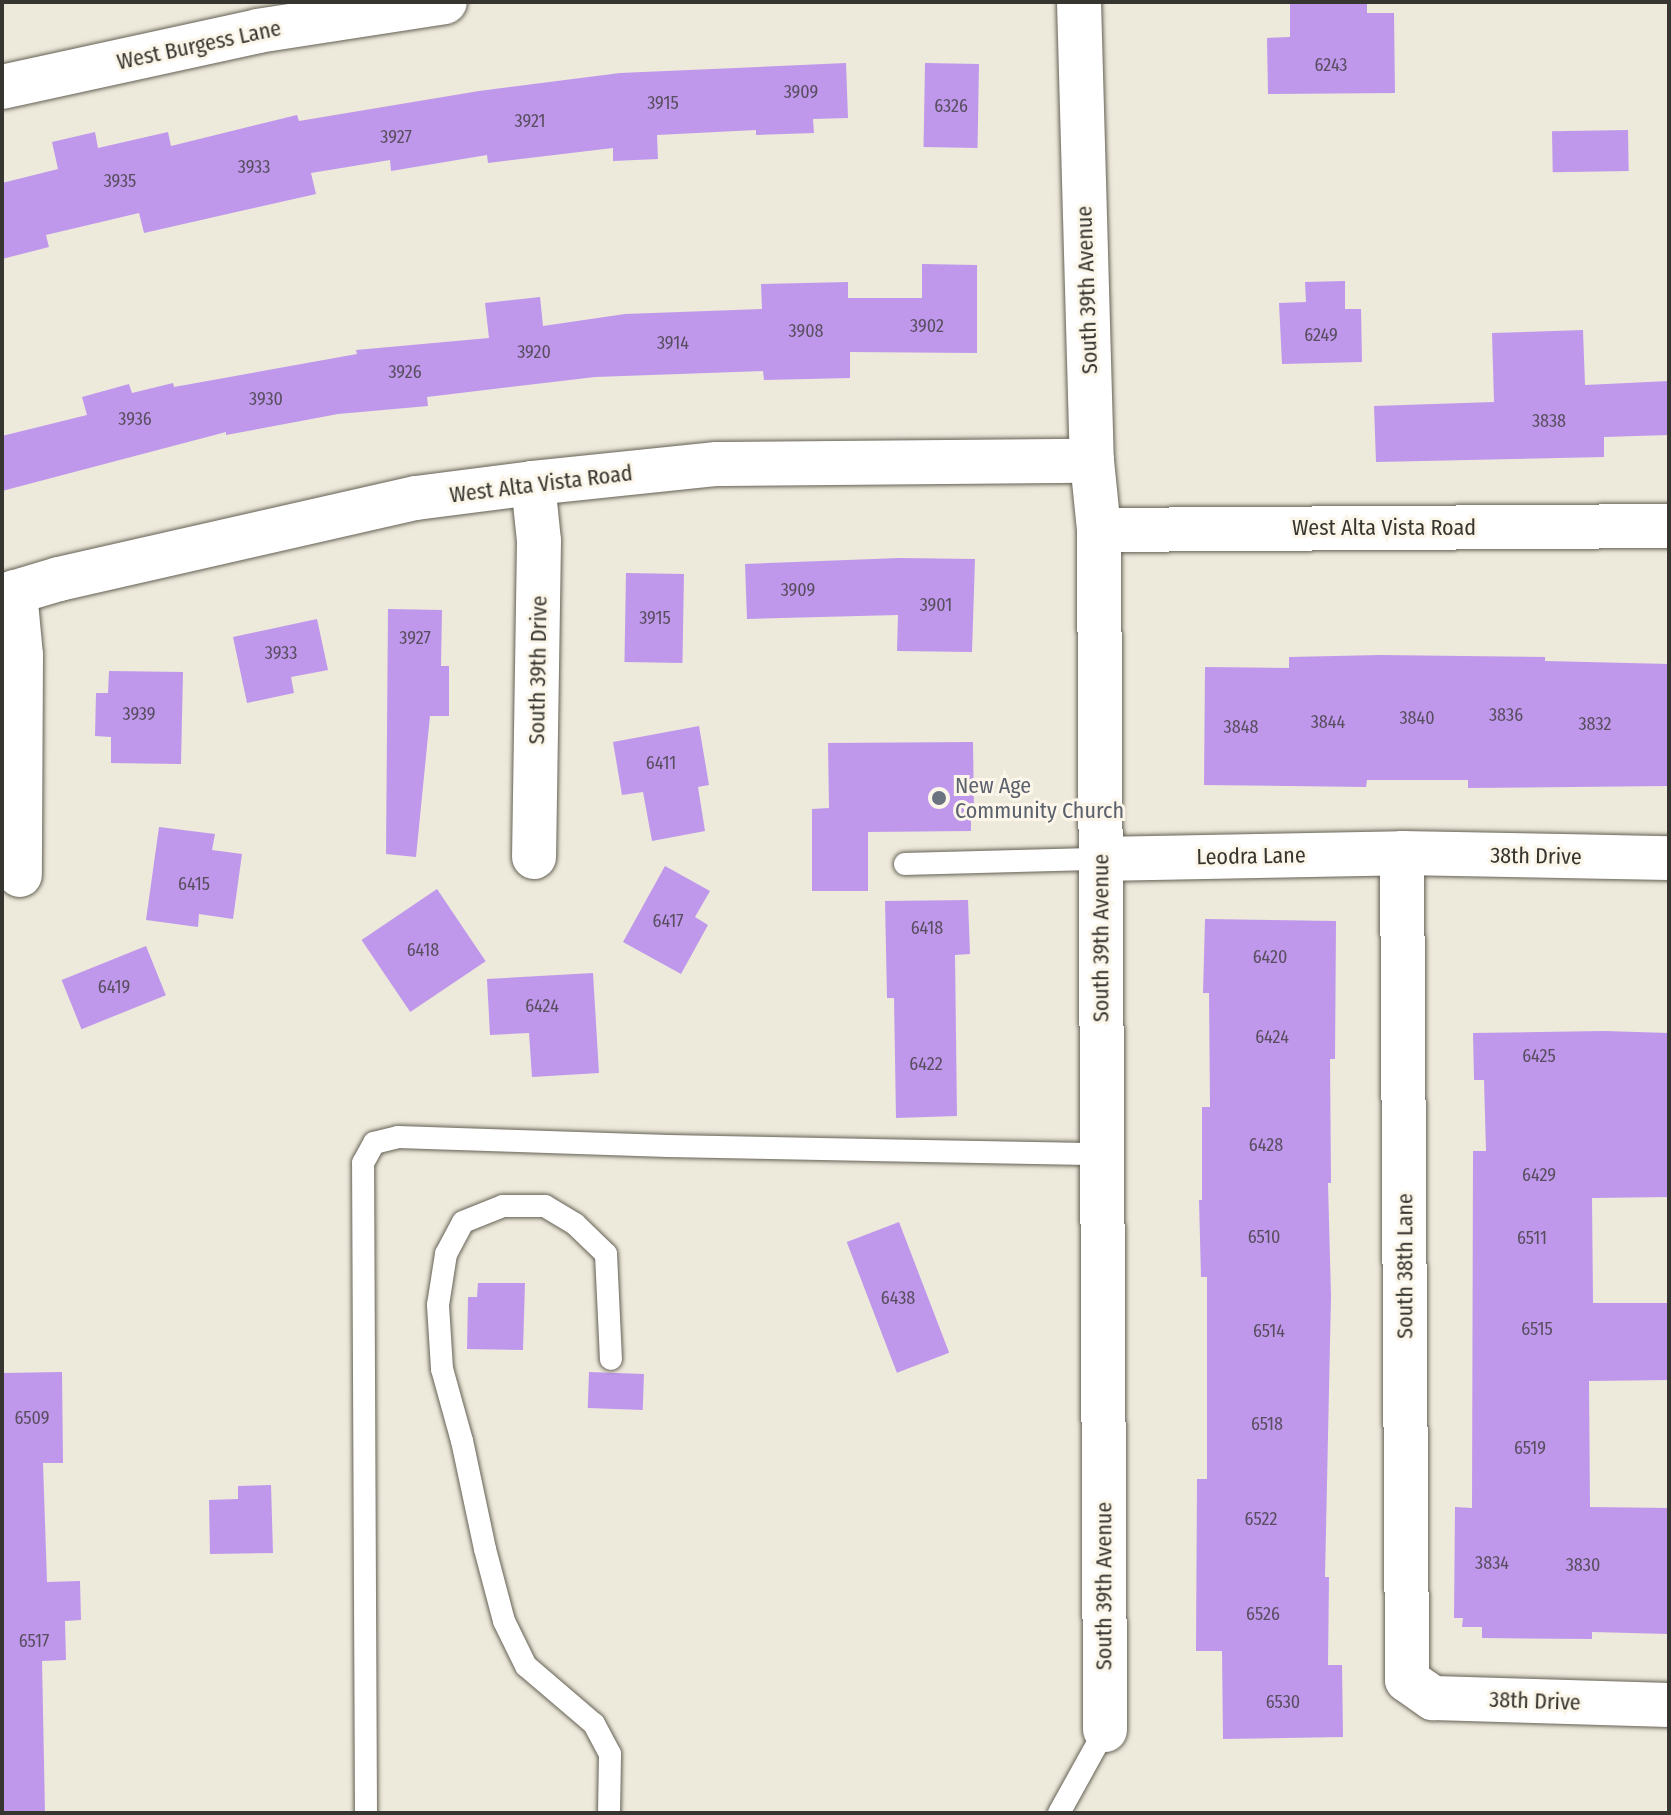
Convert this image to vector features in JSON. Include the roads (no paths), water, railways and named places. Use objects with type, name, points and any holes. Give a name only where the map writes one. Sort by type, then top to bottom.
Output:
[{"type":"street","name":"West Burgess Lane","points":[[2,87],[258,31],[445,2]]},
{"type":"street","name":"South 39th Avenue","points":[[1079,2],[1092,461],[1099,530],[1105,1730]]},
{"type":"street","name":"West Alta Vista Road","points":[[8,594],[59,579],[416,498],[533,483],[717,464],[1092,461]]},
{"type":"street","name":"South 39th Drive","points":[[533,483],[539,541],[534,857]]},
{"type":"street","name":"West Alta Vista Road","points":[[1099,530],[1669,526]]},
{"type":"street","points":[[8,594],[21,655],[20,875]]},
{"type":"street","name":"Leodra Lane","points":[[1100,859],[1402,853]]},
{"type":"street","name":"38th Drive","points":[[1402,853],[1669,858]]},
{"type":"street","name":"South 38th Lane","points":[[1402,853],[1407,1680]]},
{"type":"street","name":"38th Drive","points":[[1407,1680],[1433,1698],[1669,1705]]},
{"type":"lane","points":[[905,864],[1100,859]]},
{"type":"lane","points":[[366,1813],[363,1163],[374,1143],[412,1137],[684,1147],[1102,1154]]},
{"type":"lane","points":[[609,1813],[610,1754],[594,1724],[526,1666],[504,1621],[485,1549],[462,1441],[442,1369],[438,1305],[446,1254],[463,1222],[503,1206],[545,1206],[575,1224],[606,1254],[611,1359]]},
{"type":"lane","points":[[1059,1813],[1105,1730]]},
{"type":"place","name":"New Age Community Church","points":[[939,798]]}]
